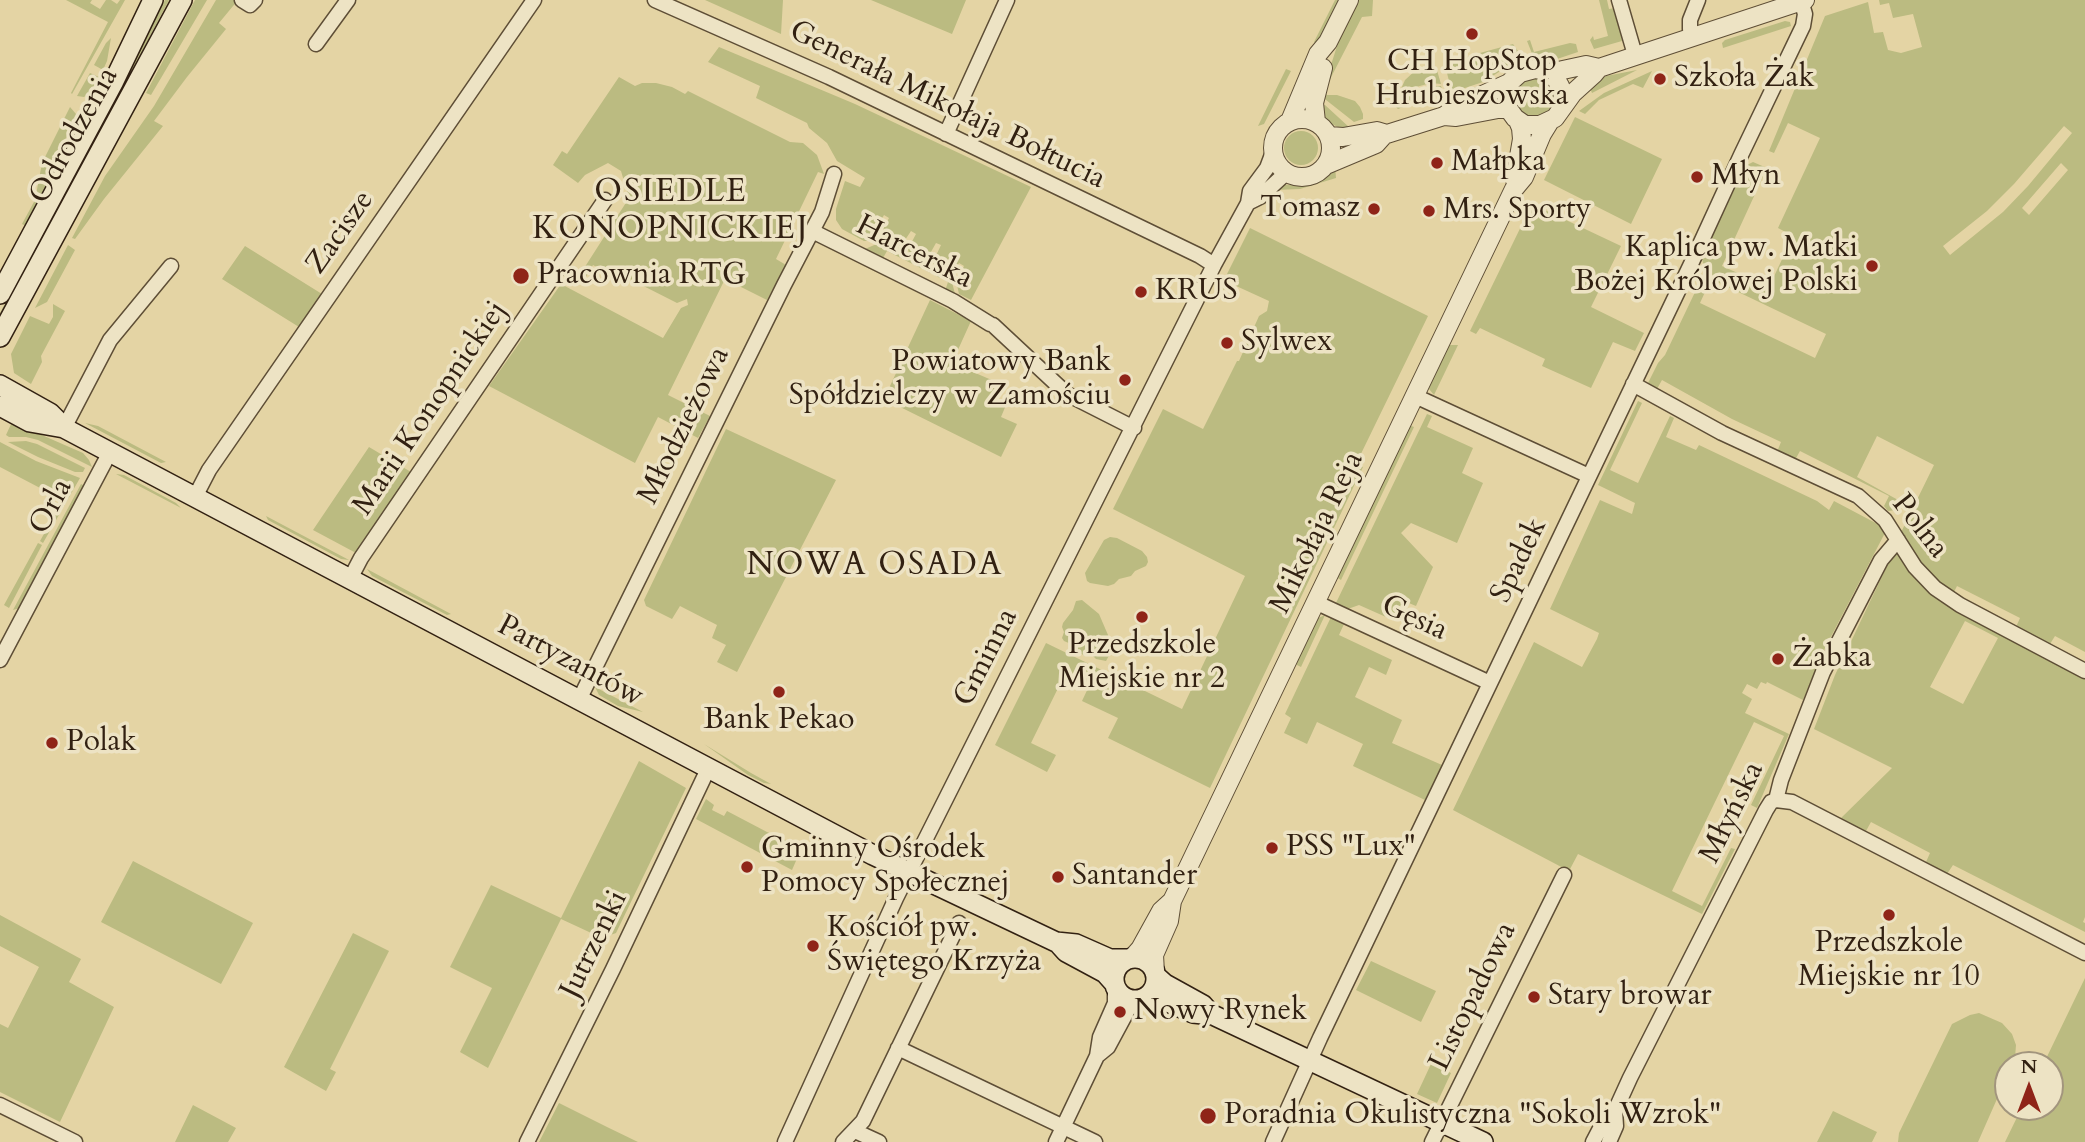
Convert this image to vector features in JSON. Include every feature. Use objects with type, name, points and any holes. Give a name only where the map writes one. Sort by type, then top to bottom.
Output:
[{"type":"main road","name":"Odrodzenia","points":[[0,294],[125,59],[153,0]]},
{"type":"main road","name":"Odrodzenia","points":[[0,337],[182,0]]},
{"type":"main road","name":"Partyzantów","points":[[0,385],[50,413],[61,427]]},
{"type":"main road","name":"Partyzantów","points":[[0,406],[30,422],[61,427],[817,827],[1056,942],[1066,952],[1105,973],[1114,984]]},
{"type":"main road","name":"Partyzantów","points":[[1056,942],[1076,944],[1110,959],[1130,958]]},
{"type":"main road","points":[[1213,1015],[1203,1005],[1165,984],[1143,959],[1130,958],[1118,965],[1114,984],[1124,997],[1159,998],[1194,1013],[1213,1015],[1483,1142]]},
{"type":"main road","points":[[1140,999],[1153,990],[1155,974]]},
{"type":"street","points":[[242,0],[250,5],[255,0]]},
{"type":"street","points":[[316,44],[348,0]]},
{"type":"street","name":"Zacisze","points":[[195,497],[209,470],[534,0]]},
{"type":"street","name":"Generała Mikołaja Bołtucia","points":[[655,0],[815,71],[1214,265]]},
{"type":"street","points":[[946,134],[1007,0]]},
{"type":"street","points":[[1349,0],[1328,42],[1318,54],[1290,121],[1276,134],[1273,152],[1277,164],[1286,173],[1308,177],[1315,175],[1326,165],[1377,144],[1385,134]]},
{"type":"street","points":[[1619,0],[1635,55]]},
{"type":"street","points":[[1692,36],[1690,20],[1698,0]]},
{"type":"street","points":[[1329,136],[1343,137],[1372,132],[1385,134],[1444,116],[1458,106],[1509,83],[1527,70],[1549,73],[1586,65],[1599,68],[1803,1]]},
{"type":"street","name":"Spadek","points":[[1273,1142],[1803,26],[1803,1]]},
{"type":"street","points":[[1316,122],[1314,103],[1328,53],[1328,42]]},
{"type":"street","name":"Mikołaja Reja","points":[[1155,974],[1154,955],[1169,921],[1172,901],[1514,189],[1524,177],[1542,134],[1555,114],[1599,68]]},
{"type":"street","points":[[1444,116],[1457,117],[1498,109],[1532,126],[1540,125],[1555,114],[1563,93],[1549,73]]},
{"type":"street","points":[[1509,83],[1506,99],[1514,115]]},
{"type":"street","name":"Mikołaja Reja","points":[[1514,115],[1522,134],[1514,189]]},
{"type":"street","points":[[1290,121],[1307,119],[1316,122],[1326,131],[1331,151],[1326,165]]},
{"type":"street","name":"Gminna","points":[[785,1142],[896,898],[1214,265],[1248,203],[1250,191],[1273,152]]},
{"type":"street","name":"Gminna","points":[[1248,203],[1256,200],[1286,173]]},
{"type":"street","name":"Młodzieżowa","points":[[579,700],[812,231],[826,201],[834,174]]},
{"type":"street","name":"Marii Konopnickiej","points":[[350,579],[361,558],[605,200]]},
{"type":"street","name":"Harcerska","points":[[812,231],[953,301],[992,325],[1067,394],[1134,428]]},
{"type":"street","points":[[61,427],[110,340],[171,266]]},
{"type":"street","name":"Polna","points":[[1633,384],[1722,433],[1858,496],[1885,520],[1915,567],[1944,595],[2085,671]]},
{"type":"street","points":[[1415,396],[1589,476]]},
{"type":"street","name":"Orla","points":[[0,660],[110,452]]},
{"type":"street","name":"Młyńska","points":[[1593,1142],[1604,1121],[1615,1111],[1766,810],[1776,800],[1781,780],[1824,672],[1881,560],[1898,540]]},
{"type":"street","name":"Gęsia","points":[[1315,602],[1490,683]]},
{"type":"street","name":"Jutrzenki","points":[[527,1142],[708,769]]},
{"type":"street","points":[[1776,800],[1792,802],[2085,953]]},
{"type":"street","name":"Listopadowa","points":[[1432,1142],[1564,875]]},
{"type":"street","name":"Mikołaja Reja","points":[[1130,958],[1140,949],[1158,916],[1172,901]]},
{"type":"street","points":[[843,1142],[863,1121],[959,923]]},
{"type":"street","points":[[1056,1142],[1097,1056],[1100,1037],[1115,1003],[1114,984]]},
{"type":"street","points":[[1097,1056],[1108,1047],[1129,1008],[1140,999]]},
{"type":"street","points":[[898,1048],[1095,1142]]},
{"type":"street","points":[[0,1105],[75,1142]]},
{"type":"street","name":"Młyńska","points":[[1609,1142],[1616,1126],[1615,1111]]},
{"type":"street","points":[[855,1131],[879,1142]]},
{"type":"green space","points":[[66,0],[92,0],[90,3],[100,9],[106,0],[117,4],[120,0],[125,0],[72,94],[108,22]]},
{"type":"green space","points":[[165,0],[169,0],[126,82],[123,80]]},
{"type":"green space","points":[[195,0],[207,0],[151,95],[146,93]]},
{"type":"green space","points":[[216,0],[238,0],[219,23],[226,29],[154,121],[163,126],[75,239],[72,238],[105,176],[154,106]]},
{"type":"green space","points":[[705,0],[783,0],[781,34]]},
{"type":"green space","points":[[871,0],[966,0],[952,34]]},
{"type":"green space","points":[[1335,0],[1340,0],[1319,44],[1314,42]]},
{"type":"green space","points":[[1358,0],[1373,0],[1372,16],[1362,17],[1324,91],[1327,95],[1355,101],[1360,107],[1363,119],[1354,122],[1321,96],[1338,43]]},
{"type":"green space","points":[[1599,0],[1607,0],[1609,9],[1615,8],[1622,41],[1594,49],[1590,40],[1593,36],[1594,40],[1608,36]]},
{"type":"green space","points":[[1879,0],[2085,0],[2085,652],[2055,636],[2050,644],[2085,663],[2085,932],[1953,865],[1947,874],[1926,862],[1930,853],[1871,822],[1866,831],[1840,819],[1892,768],[1814,729],[1835,675],[1934,465],[1877,436],[1857,477],[1898,500],[1897,510],[1888,511],[1884,506],[1889,496],[1800,451],[1795,460],[1777,452],[1781,442],[1732,419],[1662,380],[1657,389],[1647,385],[1665,355],[1707,267],[1702,258],[1745,166],[1753,162],[1767,168],[1722,266],[1769,287],[1793,236],[1778,228],[1820,138],[1788,123],[1774,153],[1769,151],[1825,16],[1868,2],[1874,33],[1883,32],[1888,50],[1901,53],[1922,47],[1913,14],[1893,18],[1889,3],[1880,5]],"holes":[[[2064,126],[2072,133],[2003,212],[1950,255],[1943,246],[1987,211]],[[2061,163],[2068,170],[2029,215],[2022,208]],[[1711,279],[1826,334],[1815,358],[1700,303]],[[1957,586],[2020,618],[2016,627],[1953,594]],[[1965,621],[1998,638],[1963,704],[1930,687]]]},
{"type":"green space","points":[[1785,21],[1790,22],[1791,26],[1723,48],[1722,43],[1725,40]]},
{"type":"green space","points":[[111,38],[107,61],[103,70],[94,65]]},
{"type":"green space","points":[[1530,40],[1534,52],[1570,43],[1576,44],[1578,52],[1557,59],[1533,56],[1527,41]]},
{"type":"green space","points":[[1513,44],[1518,51],[1518,60],[1483,82],[1456,91],[1451,89],[1445,65],[1447,62]]},
{"type":"green space","points":[[719,47],[855,104],[1031,187],[971,300],[959,294],[956,281],[964,266],[959,263],[951,274],[934,266],[933,262],[941,245],[936,243],[924,261],[909,253],[908,249],[916,234],[911,231],[901,246],[897,247],[882,239],[880,235],[889,218],[884,215],[867,241],[842,229],[836,220],[836,209],[845,181],[860,187],[865,178],[837,161],[827,143],[809,128],[807,123],[756,98],[760,86],[708,62]]},
{"type":"green space","points":[[1432,65],[1436,67],[1441,84],[1431,83],[1416,87],[1417,92],[1441,86],[1441,95],[1398,109],[1395,106],[1405,80],[1417,69]]},
{"type":"green space","points":[[1286,69],[1291,71],[1264,124],[1258,126]]},
{"type":"green space","points":[[1637,70],[1592,93],[1589,86],[1606,76]]},
{"type":"green space","points":[[1652,71],[1643,88],[1633,84],[1599,100],[1585,114],[1579,111],[1604,93]]},
{"type":"green space","points":[[90,73],[99,77],[91,91],[84,97],[77,96]]},
{"type":"green space","points":[[619,77],[635,86],[656,83],[685,94],[688,91],[790,142],[803,143],[817,155],[824,174],[818,172],[776,259],[786,265],[767,300],[725,279],[668,395],[710,416],[698,438],[658,417],[635,463],[489,386],[561,284],[663,338],[681,308],[688,305],[687,299],[677,303],[606,267],[604,271],[593,265],[586,277],[581,273],[629,198],[621,171],[608,163],[585,175],[578,183],[553,165],[562,151],[567,154]]},
{"type":"green space","points":[[1535,78],[1549,84],[1555,98],[1549,112],[1535,118],[1521,112],[1515,98],[1521,84]]},
{"type":"green space","points":[[118,88],[122,90],[4,314],[0,313]]},
{"type":"green space","points":[[1319,105],[1325,105],[1350,128],[1329,123]]},
{"type":"green space","points":[[70,107],[76,114],[75,122],[58,154],[40,202],[29,224],[24,225],[22,224],[35,200],[42,163]]},
{"type":"green space","points":[[1575,117],[1662,159],[1631,224],[1544,180]]},
{"type":"green space","points":[[1301,131],[1313,136],[1318,148],[1313,160],[1301,165],[1289,160],[1284,148],[1289,136]]},
{"type":"green space","points":[[1335,166],[1336,178],[1300,189],[1275,190],[1284,185],[1315,182]]},
{"type":"green space","points":[[1532,204],[1621,246],[1591,307],[1644,333],[1635,351],[1613,342],[1591,388],[1542,366],[1545,359],[1480,328],[1476,334],[1470,331]]},
{"type":"green space","points":[[1250,228],[1428,316],[1356,464],[1363,467],[1210,788],[1108,738],[1118,718],[1082,701],[1090,684],[1066,672],[1031,743],[1056,755],[1047,772],[995,745],[1046,643],[1182,709],[1245,576],[1113,509],[1163,409],[1203,429],[1259,316],[1267,311],[1269,301],[1234,285],[1230,292],[1220,288]]},
{"type":"green space","points":[[836,234],[865,249],[879,243],[952,282],[955,294],[945,291],[948,282],[887,251],[883,258],[839,238]]},
{"type":"green space","points":[[68,245],[75,250],[47,302],[35,308]]},
{"type":"green space","points":[[245,246],[322,294],[299,327],[222,279]]},
{"type":"green space","points":[[930,300],[971,321],[952,363],[1001,384],[994,400],[1006,405],[1001,417],[1017,424],[1001,457],[884,399]]},
{"type":"green space","points":[[53,304],[65,311],[41,356],[42,362],[31,384],[14,373],[11,354],[30,316],[49,324],[53,317]]},
{"type":"green space","points":[[1448,345],[1458,345],[1434,395],[1429,389],[1430,383]]},
{"type":"green space","points":[[1638,401],[1642,403],[1610,470],[1638,483],[1670,416],[1674,418],[1666,437],[1696,450],[1699,445],[1817,501],[1829,510],[1834,501],[1887,529],[1823,652],[1803,700],[1767,682],[1761,682],[1757,689],[1747,684],[1742,693],[1752,699],[1745,713],[1789,734],[1757,808],[1751,805],[1784,736],[1754,722],[1714,804],[1672,891],[1702,906],[1731,848],[1735,849],[1702,914],[1578,854],[1569,871],[1453,810],[1534,642],[1582,667],[1597,639],[1599,633],[1550,609],[1600,500],[1632,514],[1635,503],[1598,485]]},
{"type":"green space","points":[[1427,414],[1432,416],[1427,427],[1473,448],[1462,473],[1483,483],[1457,543],[1411,523],[1401,533],[1433,567],[1416,606],[1404,601],[1395,621],[1359,605],[1345,610],[1335,605]]},
{"type":"green space","points":[[12,422],[83,453],[92,467],[38,440],[9,437],[6,435]]},
{"type":"green space","points":[[85,423],[98,426],[166,462],[161,463]]},
{"type":"green space","points":[[1409,425],[1414,427],[1341,580],[1336,577]]},
{"type":"green space","points":[[726,429],[836,480],[737,672],[717,662],[726,645],[712,638],[717,625],[680,606],[672,619],[646,606],[644,600]]},
{"type":"green space","points":[[26,441],[85,468],[83,472],[75,472],[8,442]]},
{"type":"green space","points":[[0,442],[36,461],[80,478],[43,543],[40,541],[63,500],[0,467]]},
{"type":"green space","points":[[369,447],[411,472],[356,553],[313,530]]},
{"type":"green space","points":[[116,474],[124,475],[181,508]]},
{"type":"green space","points":[[81,484],[85,486],[20,608],[13,610]]},
{"type":"green space","points":[[266,516],[349,560],[341,559],[268,520]]},
{"type":"green space","points":[[1110,537],[1142,551],[1148,562],[1131,576],[1119,579],[1114,584],[1108,586],[1090,583],[1085,573],[1104,540]]},
{"type":"green space","points":[[38,543],[42,545],[9,608],[4,605]]},
{"type":"green space","points":[[367,569],[451,614],[447,615],[372,576]]},
{"type":"green space","points":[[1082,600],[1099,614],[1112,645],[1106,661],[1096,659],[1092,655],[1085,656],[1062,638],[1063,623],[1076,601]]},
{"type":"green space","points":[[1325,615],[1301,667],[1297,665],[1316,619]]},
{"type":"green space","points":[[1331,617],[1344,624],[1339,635],[1392,660],[1386,675],[1369,667],[1355,697],[1402,720],[1392,743],[1442,765],[1425,800],[1353,766],[1363,744],[1317,722],[1307,744],[1284,733],[1291,718],[1285,714]]},
{"type":"green space","points":[[595,687],[643,712],[618,706],[599,695]]},
{"type":"green space","points":[[704,744],[751,773],[771,784],[748,775]]},
{"type":"green space","points":[[639,761],[686,788],[616,933],[602,938],[561,919],[488,1068],[460,1052],[492,988],[450,967],[491,885],[561,918]]},
{"type":"green space","points":[[706,799],[714,805],[712,810],[724,816],[727,811],[802,847],[792,870],[696,819]]},
{"type":"green space","points":[[133,861],[253,923],[221,984],[101,922]]},
{"type":"green space","points":[[0,915],[81,959],[69,982],[114,1007],[60,1122],[0,1092],[0,1024],[8,1028],[39,967],[0,946]]},
{"type":"green space","points":[[353,933],[389,951],[330,1069],[336,1072],[326,1091],[284,1067]]},
{"type":"green space","points":[[1371,961],[1436,991],[1421,1022],[1356,990]]},
{"type":"green space","points":[[2085,978],[2085,1142],[2005,1142],[2015,1121],[2064,1121],[2064,1051],[2050,1051]]},
{"type":"green space","points":[[1979,1013],[2002,1023],[2012,1034],[2016,1045],[2016,1051],[1994,1051],[1994,1106],[1978,1142],[1898,1142],[1899,1133],[1952,1024]]},
{"type":"green space","points":[[1431,1064],[1451,1073],[1437,1103],[1417,1094]]},
{"type":"green space","points":[[559,1103],[607,1127],[638,1142],[539,1142]]},
{"type":"green space","points":[[193,1105],[236,1128],[228,1142],[175,1142]]},
{"type":"green space","points":[[1833,1111],[1877,1132],[1872,1142],[1817,1142]]},
{"type":"place","name":"CH HopStop Hrubieszowska","points":[[1472,34]]},
{"type":"place","name":"Szkoła Żak","points":[[1660,79]]},
{"type":"place","name":"Małpka","points":[[1437,163]]},
{"type":"place","name":"Młyn","points":[[1697,177]]},
{"type":"place","name":"Tomasz","points":[[1374,209]]},
{"type":"place","name":"Mrs. Sporty","points":[[1429,211]]},
{"type":"place","name":"Kaplica pw. Matki Bożej Królowej Polski","points":[[1872,266]]},
{"type":"place","name":"Pracownia RTG","points":[[521,276]]},
{"type":"place","name":"KRUS","points":[[1141,292]]},
{"type":"place","name":"Sylwex","points":[[1227,343]]},
{"type":"place","name":"Powiatowy Bank Spółdzielczy w Zamościu","points":[[1125,380]]},
{"type":"place","name":"Przedszkole Miejskie nr 2","points":[[1142,617]]},
{"type":"place","name":"Żabka","points":[[1778,659]]},
{"type":"place","name":"Bank Pekao","points":[[779,692]]},
{"type":"place","name":"Polak","points":[[52,743]]},
{"type":"place","name":"PSS \"Lux\"","points":[[1272,848]]},
{"type":"place","name":"Gminny Ośrodek Pomocy Społecznej","points":[[747,867]]},
{"type":"place","name":"Santander","points":[[1058,877]]},
{"type":"place","name":"Przedszkole Miejskie nr 10","points":[[1889,915]]},
{"type":"place","name":"Kościół pw. Świętego Krzyża","points":[[813,946]]},
{"type":"place","name":"Stary browar","points":[[1534,997]]},
{"type":"place","name":"Nowy Rynek","points":[[1120,1012]]},
{"type":"place","name":"Poradnia Okulistyczna \"Sokoli Wzrok\"","points":[[1208,1116]]},
{"type":"district","name":"OSIEDLE KONOPNICKIEJ","points":[[671,212]]},
{"type":"district","name":"NOWA OSADA","points":[[875,567]]}]
